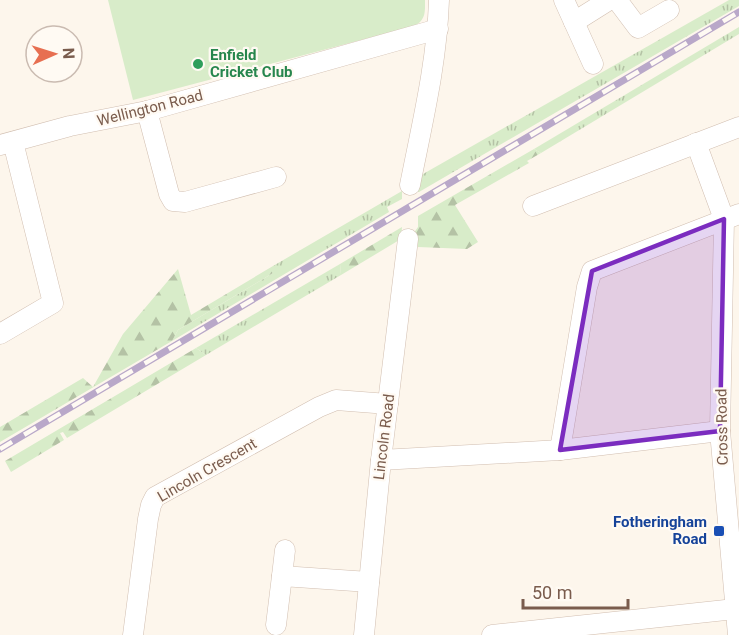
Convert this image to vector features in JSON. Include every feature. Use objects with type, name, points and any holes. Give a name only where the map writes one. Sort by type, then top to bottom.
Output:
[{"type":"street","points":[[410,185],[430,85],[438,29],[439,0]]},
{"type":"street","points":[[564,0],[593,64]]},
{"type":"street","points":[[574,22],[609,0]]},
{"type":"street","points":[[617,0],[638,28],[669,10]]},
{"type":"street","name":"Wellington Road","points":[[7,143],[70,126],[147,111],[438,29]]},
{"type":"street","points":[[147,111],[173,201],[185,202],[276,177]]},
{"type":"street","points":[[532,206],[739,127]]},
{"type":"street","points":[[0,334],[53,303],[7,143]]},
{"type":"street","points":[[560,450],[586,287],[592,271],[731,217],[696,143]]},
{"type":"street","name":"Cross Road","points":[[731,217],[730,341],[720,431],[732,495],[735,609],[738,635]]},
{"type":"street","name":"Lincoln Road","points":[[364,635],[381,460],[408,239]]},
{"type":"street","name":"Lincoln Crescent","points":[[133,635],[150,505],[155,498],[319,407],[336,400],[388,404]]},
{"type":"street","points":[[381,460],[560,450],[720,431]]},
{"type":"street","points":[[276,625],[285,550]]},
{"type":"street","points":[[282,576],[369,582]]},
{"type":"street","points":[[492,635],[735,609]]},
{"type":"highlighted area","points":[[724,219],[720,431],[560,450],[592,271]]},
{"type":"green space","name":"Enfield Cricket Club","points":[[108,0],[425,0],[425,8],[423,18],[414,26],[133,100]]},
{"type":"green space","points":[[729,0],[739,0],[739,6],[419,192],[414,192],[416,178]]},
{"type":"green space","points":[[739,27],[739,34],[541,153],[534,149]]},
{"type":"green space","points":[[534,149],[541,153],[527,161],[529,163],[455,205],[478,242],[467,249],[418,247],[413,234],[418,227],[418,216]]},
{"type":"green space","points":[[402,191],[402,199],[387,207],[389,212],[172,341],[178,330],[273,273],[273,266]]},
{"type":"green space","points":[[402,227],[401,239],[341,275],[340,264]]},
{"type":"green space","points":[[340,264],[341,275],[206,355],[196,348]]},
{"type":"green space","points":[[273,266],[273,273],[178,330],[172,341],[0,442],[0,427],[83,378],[93,387],[123,334],[178,269],[191,315]]},
{"type":"green space","points":[[196,348],[206,355],[67,438],[63,432],[60,433],[64,440],[11,472],[5,461]]},
{"type":"railway","points":[[0,449],[739,12]]},
{"type":"place","name":"Enfield Cricket Club","points":[[198,64]]},
{"type":"place","name":"Fotheringham Road","points":[[719,531]]}]
